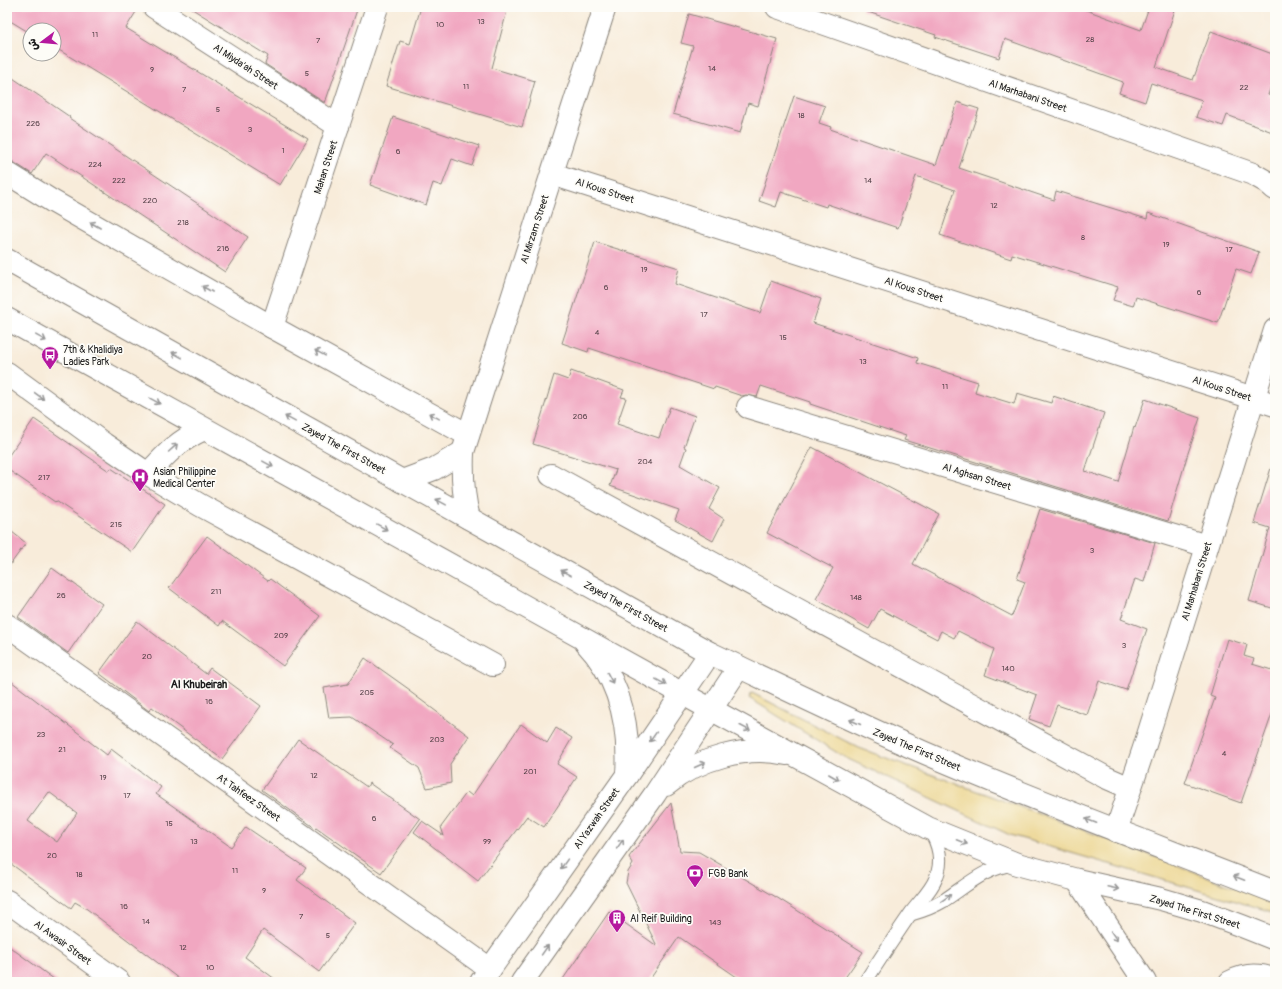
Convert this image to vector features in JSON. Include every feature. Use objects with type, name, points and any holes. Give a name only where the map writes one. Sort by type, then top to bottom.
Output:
[{"type":"street","name":"Al Miyda'ah Street","points":[[154,7],[338,126]]},
{"type":"street","name":"Mahan Street","points":[[272,327],[377,7]]},
{"type":"street","name":"Al Mirzam Street","points":[[469,518],[463,485],[466,444],[605,7]]},
{"type":"street","name":"Al Marhabani Street","points":[[777,7],[1253,174],[1267,182],[1275,189]]},
{"type":"street","points":[[7,172],[52,201],[272,327],[466,444],[434,469],[402,481]]},
{"type":"street","name":"Al Kous Street","points":[[552,174],[1275,405]]},
{"type":"street","name":"Zayed The First Street","points":[[7,260],[710,653],[831,712],[1004,787],[1275,892]]},
{"type":"street","name":"Zayed The First Street","points":[[7,319],[683,694],[928,828],[1017,864],[1181,905],[1275,939]]},
{"type":"street","name":"Al Marhabani Street","points":[[1116,831],[1144,748],[1275,330]]},
{"type":"street","points":[[7,374],[148,474],[200,505],[493,665]]},
{"type":"street","name":"Al Aghsan Street","points":[[748,407],[1207,546]]},
{"type":"street","points":[[148,474],[176,444],[204,429]]},
{"type":"street","points":[[551,475],[1105,777],[1130,788]]},
{"type":"street","name":"At Tahfeez Street","points":[[7,625],[486,975]]},
{"type":"street","points":[[578,635],[602,664],[619,697],[627,735],[627,775]]},
{"type":"street","name":"Al Yazwah Street","points":[[486,975],[627,775],[710,653]]},
{"type":"street","points":[[522,982],[656,794],[739,667]]},
{"type":"street","points":[[656,794],[670,781],[686,771],[702,763],[720,757],[768,752],[800,757]]},
{"type":"street","points":[[1077,880],[1145,982]]},
{"type":"street","name":"Al Awasir Street","points":[[7,901],[119,982]]},
{"type":"street","points":[[1230,982],[1247,975],[1258,975],[1275,980]]},
{"type":"lane","points":[[865,982],[932,886],[938,870],[940,858],[934,837],[928,828]]},
{"type":"lane","points":[[911,914],[942,901],[978,877],[1006,865],[1017,864]]},
{"type":"sand","points":[[752,693],[859,748],[1130,847],[1275,903],[1275,914],[1010,835],[844,757],[749,698]]},
{"type":"building","points":[[7,7],[139,7],[126,28],[308,139],[280,185],[62,52],[62,22],[22,22],[22,28],[7,19]]},
{"type":"building","points":[[189,7],[358,7],[325,103],[265,64],[268,56]]},
{"type":"building","points":[[421,7],[508,7],[492,68],[535,81],[522,127],[386,86],[400,41],[410,44]]},
{"type":"building","points":[[863,7],[1078,7],[1141,30],[1149,7],[1166,7],[1175,10],[1156,67],[1193,80],[1211,31],[1275,55],[1275,75],[1268,95],[1275,97],[1275,133],[1227,115],[1223,126],[1196,117],[1202,100],[1151,83],[1145,102],[1119,93],[1123,82],[1005,39],[999,58],[935,37],[936,35],[862,10]]},
{"type":"building","points":[[689,14],[777,39],[758,106],[748,103],[740,133],[673,114],[693,46],[681,43]]},
{"type":"building","points":[[7,74],[70,117],[69,118],[248,237],[225,272],[46,153],[32,174],[7,158]]},
{"type":"building","points":[[794,96],[825,106],[819,123],[831,127],[830,129],[936,165],[957,102],[979,109],[959,168],[1054,200],[1056,191],[1147,219],[1148,213],[1259,252],[1251,274],[1236,269],[1218,323],[1136,297],[1133,306],[1113,300],[1118,287],[1012,254],[1011,259],[940,235],[955,190],[916,176],[898,228],[827,204],[826,207],[781,192],[776,207],[759,201]]},
{"type":"building","points":[[393,117],[479,146],[472,166],[452,159],[442,186],[433,183],[426,205],[370,185]]},
{"type":"building","points":[[595,242],[679,268],[675,284],[760,313],[771,281],[821,299],[813,323],[918,358],[917,363],[978,382],[975,392],[1014,404],[1017,393],[1051,403],[1053,396],[1104,413],[1085,471],[1118,482],[1134,427],[1135,428],[1145,399],[1200,418],[1168,521],[904,440],[906,436],[761,386],[757,397],[746,395],[742,396],[715,387],[714,389],[589,348],[588,352],[562,343]]},
{"type":"building","points":[[571,371],[624,390],[621,397],[626,398],[617,424],[659,438],[670,407],[695,416],[684,447],[686,448],[680,465],[720,488],[709,509],[724,519],[713,541],[675,520],[679,510],[610,486],[616,470],[533,444],[554,375],[568,380]]},
{"type":"building","points":[[34,419],[109,471],[111,468],[165,504],[132,552],[7,469],[7,458]]},
{"type":"building","points":[[812,447],[939,514],[913,564],[1012,616],[1025,582],[1017,579],[1040,509],[1155,543],[1144,582],[1135,579],[1121,619],[1147,629],[1126,690],[1099,681],[1087,715],[1057,705],[1049,726],[1029,719],[1037,695],[985,675],[994,649],[958,631],[954,638],[941,631],[937,639],[880,609],[869,629],[816,599],[833,568],[767,533]]},
{"type":"building","points":[[1271,468],[1275,468],[1275,609],[1249,601],[1270,528],[1254,523]]},
{"type":"building","points":[[7,528],[26,543],[7,569]]},
{"type":"building","points":[[207,536],[268,581],[270,579],[320,616],[283,666],[222,621],[219,626],[169,588]]},
{"type":"building","points":[[52,568],[102,604],[68,653],[18,617]]},
{"type":"building","points":[[137,621],[206,674],[210,668],[261,706],[222,759],[152,707],[149,711],[99,673]]},
{"type":"building","points":[[1227,639],[1247,645],[1244,656],[1254,659],[1252,664],[1275,671],[1275,715],[1272,714],[1241,803],[1185,783],[1215,698],[1210,696]]},
{"type":"building","points":[[365,658],[410,690],[409,691],[469,736],[450,764],[451,783],[427,788],[419,768],[390,748],[393,745],[352,717],[329,718],[324,688],[348,684]]},
{"type":"building","points":[[7,678],[107,755],[111,749],[161,787],[156,794],[231,847],[246,827],[306,868],[297,880],[355,923],[319,972],[263,930],[245,957],[279,982],[183,982],[87,909],[75,902],[71,908],[7,861]],"holes":[[[49,792],[77,813],[57,842],[28,821]]]},
{"type":"building","points":[[521,724],[547,743],[556,728],[572,738],[557,764],[577,777],[544,827],[527,816],[478,881],[414,832],[422,821],[444,836],[441,827],[467,792],[472,796]]},
{"type":"building","points":[[298,739],[367,787],[369,783],[420,819],[381,873],[262,790]]},
{"type":"building","name":"FGB Bank","points":[[671,803],[680,851],[699,852],[776,897],[863,952],[842,982],[744,982],[679,937],[648,982],[561,982],[609,912],[657,946],[626,883],[628,872],[633,864],[629,857]]},
{"type":"building","points":[[7,945],[58,982],[7,982]]},
{"type":"place","name":"7th & Khalidiya Ladies Park","points":[[50,370]]},
{"type":"place","name":"Asian Philippine Medical Center","points":[[140,492]]},
{"type":"place","name":"FGB Bank","points":[[695,888]]},
{"type":"place","name":"Al Reif Building","points":[[617,933]]},
{"type":"district","name":"Al Khubeirah","points":[[199,684]]}]
